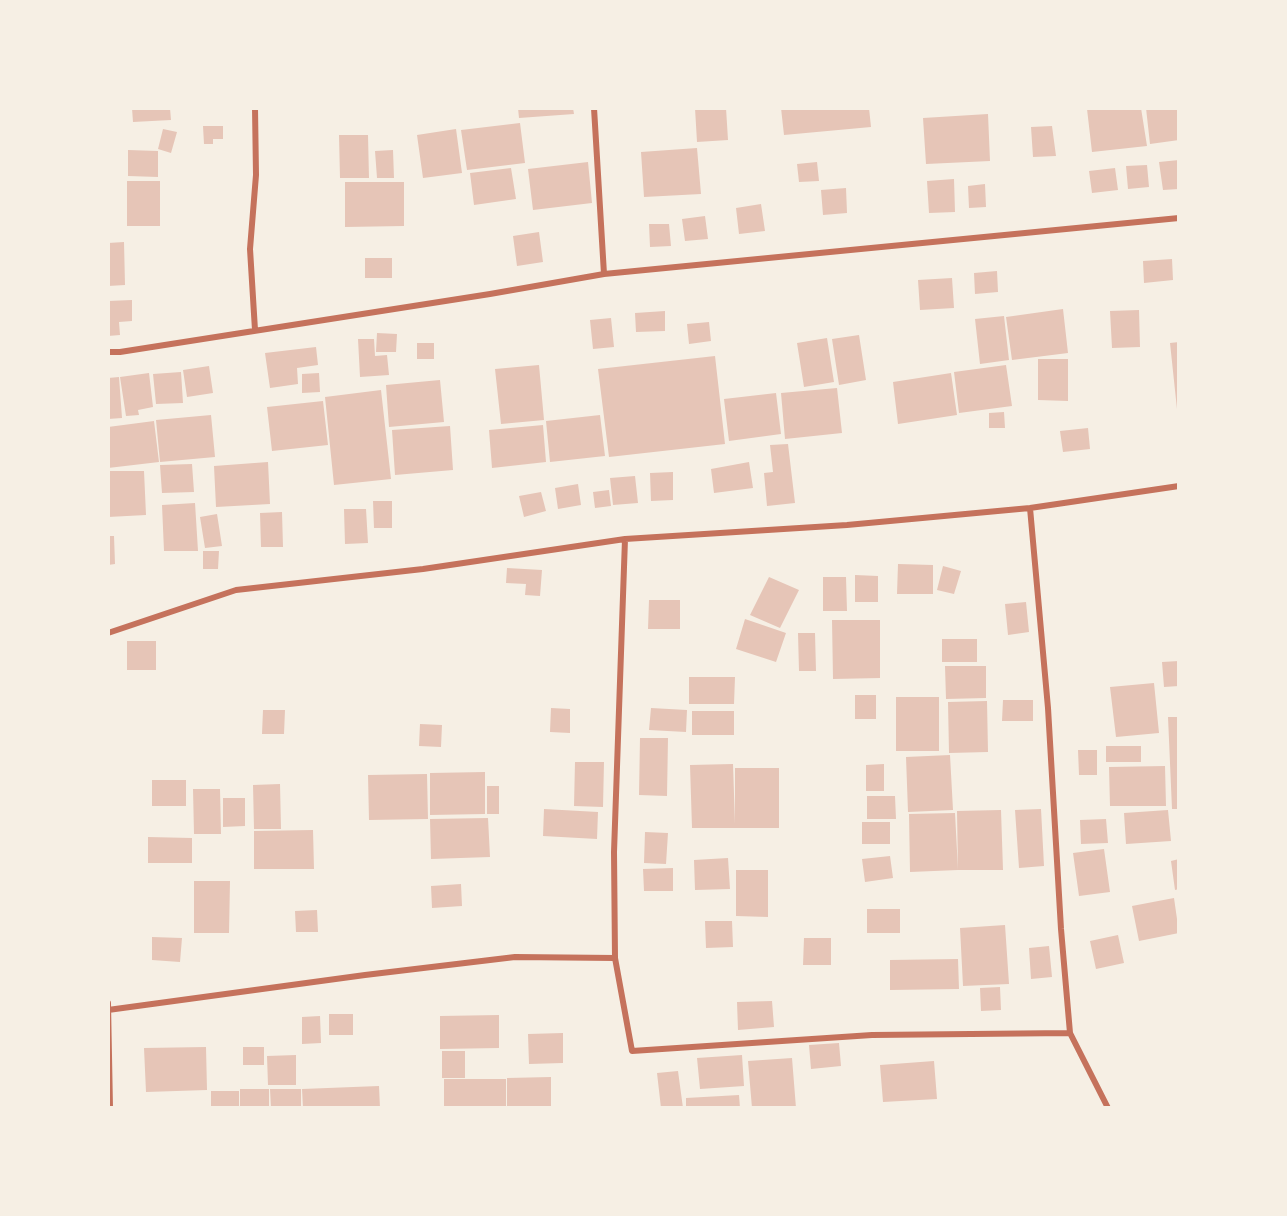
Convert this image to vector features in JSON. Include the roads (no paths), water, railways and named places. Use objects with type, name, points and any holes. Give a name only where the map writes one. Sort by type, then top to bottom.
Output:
[{"type":"street","points":[[255,108],[256,175],[250,249],[255,330]]},
{"type":"street","points":[[594,108],[604,274]]},
{"type":"street","points":[[108,352],[120,352],[490,294],[604,274],[1179,218]]},
{"type":"street","points":[[108,633],[236,590],[423,569],[625,538],[847,525],[1030,508],[1179,486]]},
{"type":"street","points":[[1030,508],[1048,708],[1061,929],[1070,1033],[1108,1108]]},
{"type":"street","points":[[625,538],[614,852],[615,958],[632,1051],[872,1035],[1070,1033]]},
{"type":"street","points":[[108,1010],[515,957],[615,958]]},
{"type":"street","points":[[108,1003],[110,1108]]}]
